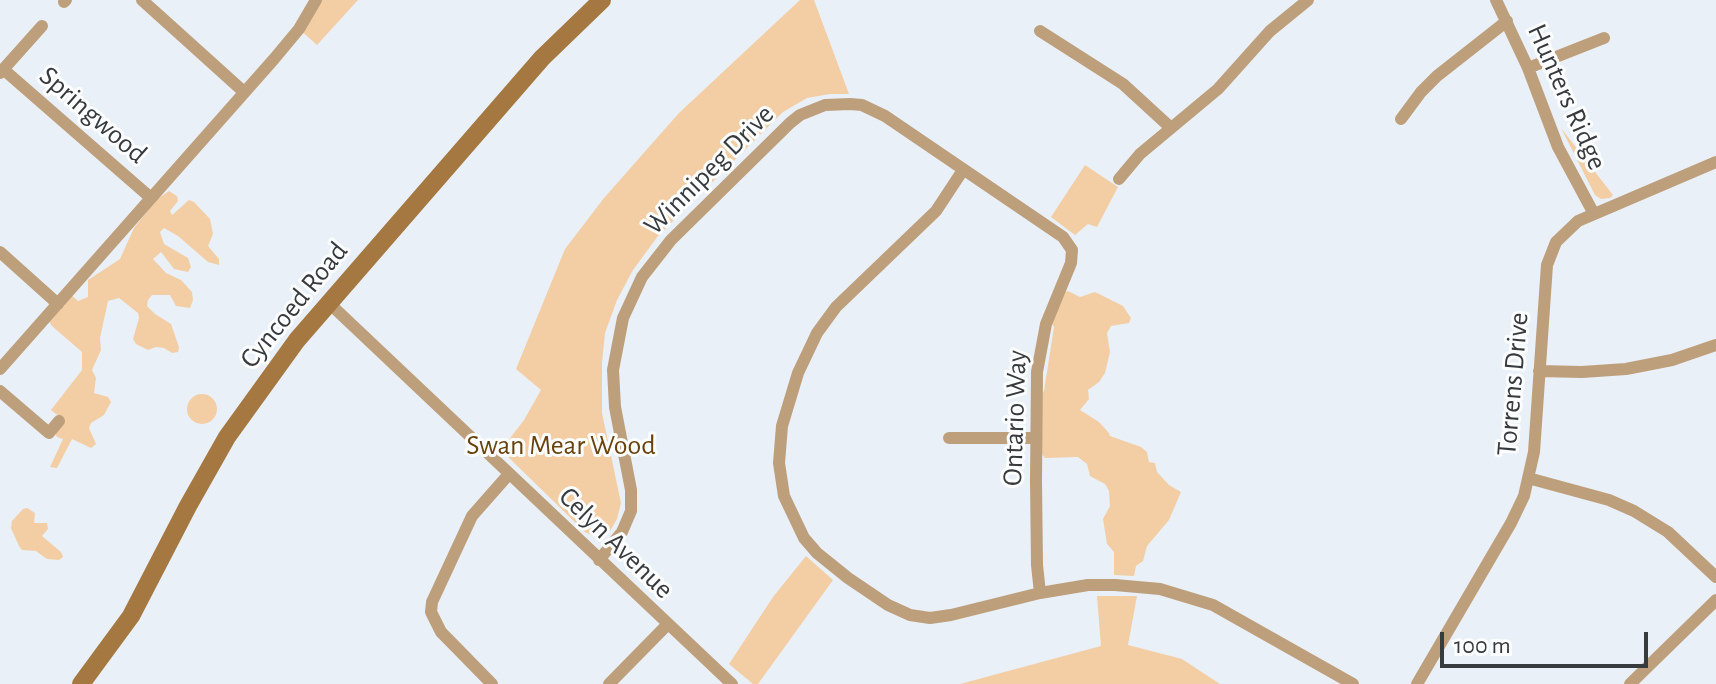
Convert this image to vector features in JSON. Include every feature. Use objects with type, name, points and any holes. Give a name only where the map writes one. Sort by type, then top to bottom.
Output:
[{"type":"street","points":[[142,0],[244,92]]},
{"type":"street","name":"Springwood","points":[[0,369],[292,39],[316,0]]},
{"type":"street","name":"Cyncoed Road","points":[[81,684],[131,616],[227,437],[288,353],[542,58],[602,0]]},
{"type":"street","points":[[1119,179],[1140,154],[1218,89],[1270,31],[1308,0]]},
{"type":"street","name":"Hunters Ridge","points":[[1496,0],[1528,68],[1558,147],[1594,214]]},
{"type":"street","points":[[1401,119],[1437,76],[1507,21]]},
{"type":"street","name":"Springwood","points":[[42,26],[2,71],[151,198]]},
{"type":"street","points":[[1040,31],[1123,84],[1171,128]]},
{"type":"street","points":[[1528,68],[1604,38]]},
{"type":"street","name":"Winnipeg Drive","points":[[599,560],[622,532],[631,511],[631,490],[615,407],[613,370],[628,305],[642,277],[671,240],[800,115],[825,105],[850,104],[874,110],[1063,237],[1072,250]]},
{"type":"street","name":"Torrens Drive","points":[[1417,684],[1511,523],[1528,478],[1534,452],[1550,254],[1556,242],[1570,226],[1594,214],[1716,162]]},
{"type":"street","points":[[963,170],[936,211],[843,299],[817,333],[798,373],[786,407],[780,445],[781,480],[796,525],[817,553],[848,578],[901,612],[921,617],[939,617],[1088,585],[1160,589],[1186,595],[1228,612],[1353,684]]},
{"type":"street","name":"Ontario Way","points":[[1040,593],[1035,438],[1037,372],[1043,334],[1071,263],[1072,250]]},
{"type":"street","points":[[0,252],[58,304]]},
{"type":"street","name":"Celyn Avenue","points":[[329,303],[732,684]]},
{"type":"street","points":[[1539,371],[1626,369],[1672,360],[1716,345]]},
{"type":"street","points":[[0,391],[49,433],[59,421]]},
{"type":"street","points":[[949,438],[1035,438]]},
{"type":"street","points":[[492,684],[441,632],[431,612],[432,602],[472,516],[509,474]]},
{"type":"street","points":[[1528,478],[1609,500],[1634,511],[1668,532],[1716,577]]},
{"type":"street","points":[[1630,684],[1716,600]]},
{"type":"street","points":[[609,684],[667,625]]},
{"type":"green space","points":[[316,0],[358,0],[317,45],[299,29]]},
{"type":"green space","name":"Swan Mear Wood","points":[[800,0],[814,0],[849,94],[807,98],[783,112],[658,236],[633,270],[617,300],[605,333],[602,363],[602,413],[621,503],[610,531],[601,537],[593,536],[585,532],[501,450],[524,420],[541,390],[516,369],[565,249],[604,198],[679,113]]},
{"type":"green space","points":[[1561,128],[1613,195],[1610,198],[1601,199],[1595,195]]},
{"type":"green space","points":[[1085,165],[1118,187],[1097,227],[1088,224],[1075,235],[1051,217]]},
{"type":"green space","points":[[169,191],[177,196],[178,201],[170,211],[172,215],[189,200],[210,219],[213,234],[208,246],[219,259],[219,265],[208,262],[164,228],[160,232],[164,244],[188,258],[191,267],[188,272],[174,269],[161,252],[153,259],[192,292],[190,308],[176,306],[170,295],[152,295],[148,300],[147,306],[171,324],[178,352],[156,347],[148,350],[136,344],[133,339],[138,313],[119,298],[108,301],[100,338],[101,350],[92,370],[96,378],[94,393],[108,397],[111,402],[104,415],[91,423],[89,428],[96,444],[91,448],[72,439],[57,468],[50,467],[63,439],[57,437],[54,431],[61,418],[51,410],[82,370],[82,352],[46,317],[68,292],[78,301],[88,297],[88,280],[120,259],[134,228],[156,200]]},
{"type":"green space","points":[[1068,291],[1080,297],[1095,292],[1123,306],[1131,318],[1129,323],[1111,326],[1107,333],[1110,352],[1105,373],[1088,390],[1089,399],[1080,410],[1099,422],[1110,436],[1141,447],[1147,452],[1149,462],[1155,463],[1157,472],[1181,492],[1169,520],[1147,546],[1134,576],[1114,575],[1114,552],[1107,544],[1103,519],[1110,506],[1105,484],[1090,476],[1087,464],[1078,457],[1045,458],[1041,453],[1038,396],[1044,391],[1054,327],[1050,320],[1063,293]]},
{"type":"green space","points":[[202,394],[208,395],[216,403],[216,415],[208,423],[202,424],[196,423],[188,415],[187,409],[188,403],[196,395]]},
{"type":"green space","points":[[27,508],[35,513],[34,523],[47,523],[48,529],[42,536],[61,552],[63,557],[59,560],[47,559],[36,551],[22,550],[19,546],[11,528],[12,521]]},
{"type":"green space","points":[[806,556],[833,580],[758,684],[753,684],[729,664],[773,597]]},
{"type":"green space","points":[[1097,596],[1137,596],[1128,645],[1182,659],[1220,684],[960,684],[1101,646]]}]
